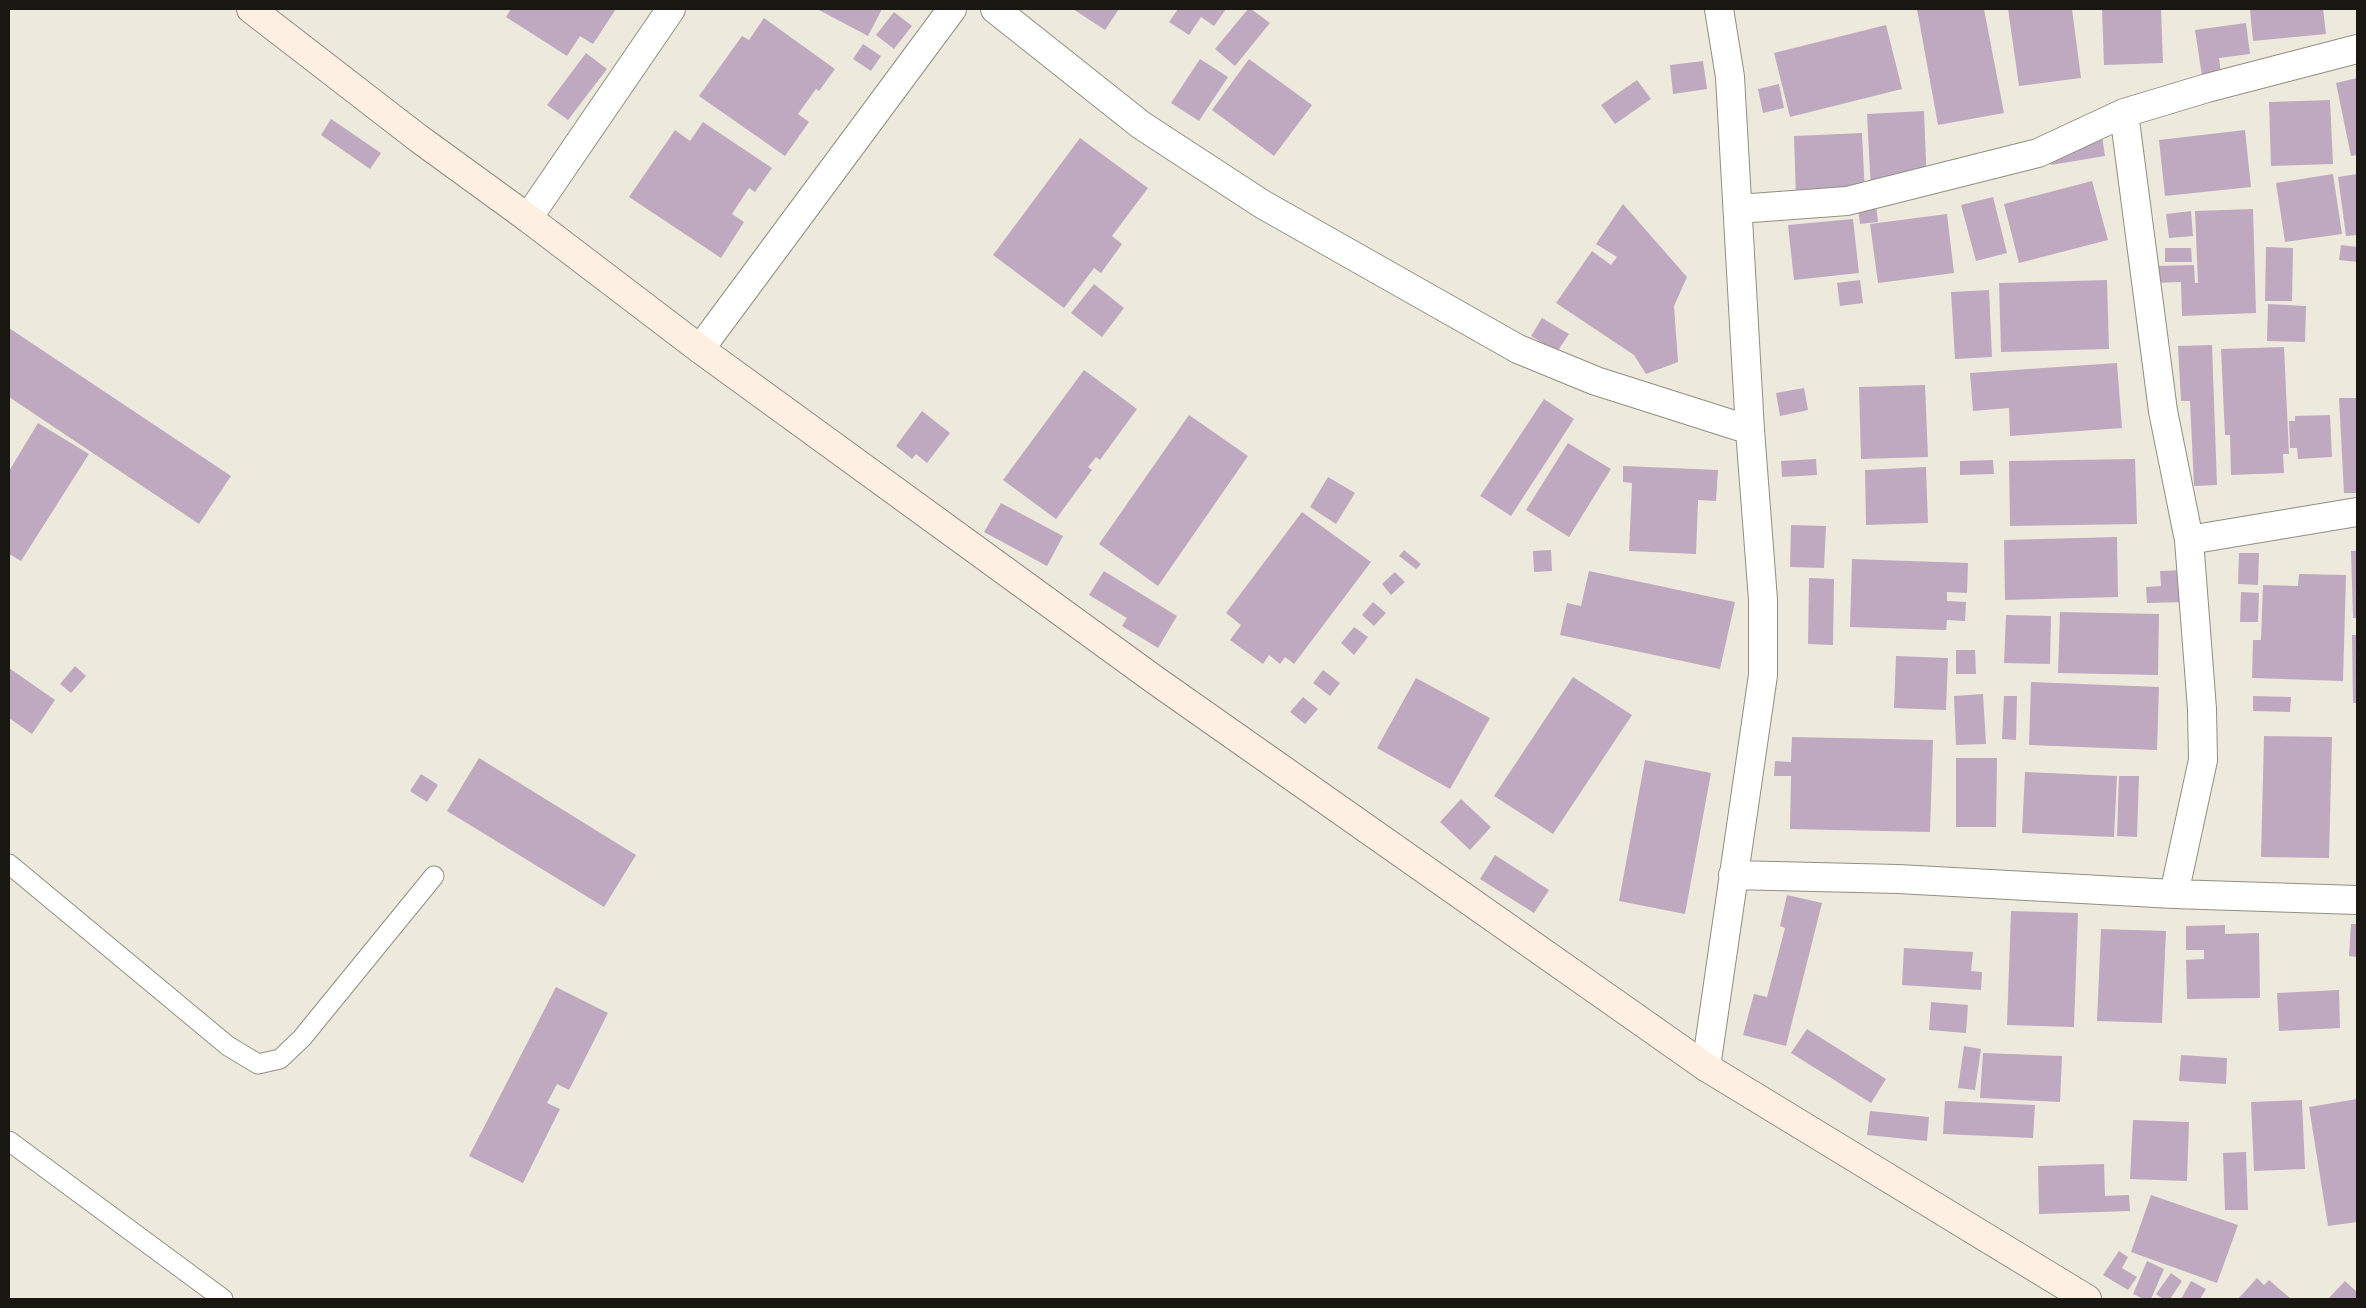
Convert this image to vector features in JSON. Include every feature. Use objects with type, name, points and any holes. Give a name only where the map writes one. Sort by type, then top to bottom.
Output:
[{"type":"street","points":[[251,9],[418,138],[528,218],[700,349],[1155,680],[1706,1067],[2087,1299]]},
{"type":"street","points":[[528,218],[671,9]]},
{"type":"street","points":[[700,349],[952,9]]},
{"type":"street","points":[[995,9],[1141,125],[1262,204],[1518,349],[1596,381],[1750,430]]},
{"type":"street","points":[[1706,1067],[1763,675],[1764,600],[1750,430],[1730,77],[1719,9]]},
{"type":"street","points":[[1738,209],[1847,201],[2038,153],[2124,113],[2207,88],[2357,49]]},
{"type":"street","points":[[2124,113],[2163,411],[2189,540],[2202,709],[2203,760],[2174,894]]},
{"type":"street","points":[[2189,540],[2357,512]]},
{"type":"street","points":[[1733,875],[1898,879],[2174,894],[2357,900]]},
{"type":"lane","points":[[9,864],[228,1046],[258,1064],[280,1059],[302,1038],[434,876]]},
{"type":"lane","points":[[9,1141],[223,1299]]},
{"type":"building","points":[[511,9],[616,9],[593,44],[580,36],[567,56],[506,17]]},
{"type":"building","points":[[817,9],[882,9],[868,36]]},
{"type":"building","points":[[1073,9],[1119,9],[1105,30]]},
{"type":"building","points":[[1178,9],[1226,9],[1214,26],[1201,17],[1189,35],[1169,22]]},
{"type":"building","points":[[1248,9],[1251,9],[1270,23],[1235,66],[1215,49]]},
{"type":"building","points":[[1917,9],[1984,9],[2004,113],[1938,125]]},
{"type":"building","points":[[2008,9],[2072,9],[2081,78],[2019,86]]},
{"type":"building","points":[[2102,9],[2161,9],[2163,63],[2104,65]]},
{"type":"building","points":[[2250,9],[2323,9],[2326,34],[2253,41]]},
{"type":"building","points":[[894,12],[912,26],[894,49],[876,35]]},
{"type":"building","points":[[764,18],[835,69],[819,91],[816,89],[798,114],[809,122],[785,156],[699,96],[742,36],[749,40]]},
{"type":"building","points":[[2246,23],[2250,54],[2219,58],[2221,73],[2202,76],[2195,30]]},
{"type":"building","points":[[1886,25],[1902,89],[1790,117],[1774,53]]},
{"type":"building","points":[[863,44],[881,56],[871,71],[853,59]]},
{"type":"building","points":[[586,53],[607,69],[568,120],[547,105]]},
{"type":"building","points":[[1200,59],[1228,77],[1199,121],[1171,103]]},
{"type":"building","points":[[1249,59],[1312,105],[1274,156],[1212,110]]},
{"type":"building","points":[[1703,61],[1707,89],[1673,94],[1670,65]]},
{"type":"building","points":[[2357,78],[2357,155],[2351,156],[2336,83]]},
{"type":"building","points":[[1637,80],[1651,99],[1615,124],[1601,105]]},
{"type":"building","points":[[1779,84],[1784,108],[1763,113],[1758,89]]},
{"type":"building","points":[[2330,100],[2333,164],[2271,166],[2269,102]]},
{"type":"building","points":[[1924,111],[1927,188],[1871,191],[1867,114]]},
{"type":"building","points":[[331,119],[381,153],[370,169],[321,135]]},
{"type":"building","points":[[703,122],[772,168],[755,192],[749,188],[732,214],[744,222],[721,258],[629,197],[675,130],[690,141]]},
{"type":"building","points":[[2245,130],[2251,187],[2165,196],[2159,140]]},
{"type":"building","points":[[1862,133],[1865,194],[1796,197],[1794,136]]},
{"type":"building","points":[[2102,136],[2105,156],[2051,165],[2047,146]]},
{"type":"building","points":[[1080,138],[1148,188],[1112,236],[1122,244],[1101,273],[1094,268],[1064,308],[993,255]]},
{"type":"building","points":[[2333,174],[2342,234],[2285,242],[2276,183]]},
{"type":"building","points":[[2357,174],[2357,235],[2346,236],[2338,177]]},
{"type":"building","points":[[2092,181],[2108,240],[2019,263],[2004,204]]},
{"type":"building","points":[[1993,197],[2007,253],[1976,261],[1961,205]]},
{"type":"building","points":[[1623,204],[1687,277],[1674,306],[1678,362],[1646,374],[1634,355],[1556,303],[1592,251],[1611,265],[1617,257],[1596,244]]},
{"type":"building","points":[[1876,205],[1878,222],[1860,224],[1858,207]]},
{"type":"building","points":[[2253,209],[2256,313],[2182,316],[2181,282],[2155,283],[2154,266],[2194,265],[2195,283],[2198,283],[2195,211]]},
{"type":"building","points":[[2191,211],[2193,236],[2169,238],[2166,214]]},
{"type":"building","points":[[1947,214],[1954,273],[1878,283],[1870,224]]},
{"type":"building","points":[[1853,219],[1859,273],[1794,280],[1788,225]]},
{"type":"building","points":[[2341,245],[2357,247],[2357,262],[2339,260]]},
{"type":"building","points":[[2266,247],[2293,248],[2292,301],[2265,301]]},
{"type":"building","points":[[2165,248],[2191,248],[2192,262],[2165,262]]},
{"type":"building","points":[[1860,280],[1863,303],[1840,306],[1837,283]]},
{"type":"building","points":[[2107,280],[2109,349],[2001,352],[1999,283]]},
{"type":"building","points":[[1094,284],[1124,308],[1102,337],[1071,313]]},
{"type":"building","points":[[1989,290],[1992,357],[1955,359],[1951,292]]},
{"type":"building","points":[[2268,304],[2306,306],[2305,342],[2267,341]]},
{"type":"building","points":[[1542,318],[1569,334],[1557,352],[1531,336]]},
{"type":"building","points":[[9,328],[231,476],[199,524],[9,397]]},
{"type":"building","points":[[2212,345],[2217,485],[2194,486],[2190,401],[2181,401],[2178,346]]},
{"type":"building","points":[[2284,347],[2289,454],[2283,454],[2284,473],[2231,475],[2230,435],[2225,435],[2221,349]]},
{"type":"building","points":[[2117,363],[2122,428],[2010,436],[2009,408],[1973,411],[1970,373]]},
{"type":"building","points":[[1084,370],[1137,409],[1100,460],[1096,457],[1088,467],[1092,470],[1056,519],[1003,480]]},
{"type":"building","points":[[1925,385],[1928,457],[1861,459],[1859,387]]},
{"type":"building","points":[[1804,388],[1808,410],[1780,416],[1776,393]]},
{"type":"building","points":[[2339,398],[2357,398],[2357,493],[2344,493]]},
{"type":"building","points":[[1544,399],[1574,419],[1511,516],[1480,496]]},
{"type":"building","points":[[922,411],[950,433],[927,463],[916,454],[912,459],[896,446]]},
{"type":"building","points":[[1189,415],[1248,456],[1158,586],[1099,544]]},
{"type":"building","points":[[2330,415],[2332,457],[2298,459],[2297,448],[2290,448],[2289,421],[2295,421],[2295,416]]},
{"type":"building","points":[[38,423],[89,454],[21,561],[9,554],[9,471]]},
{"type":"building","points":[[1568,443],[1611,469],[1569,537],[1526,510]]},
{"type":"building","points":[[1816,459],[1817,475],[1782,477],[1781,461]]},
{"type":"building","points":[[2135,459],[2137,524],[2010,526],[2009,461]]},
{"type":"building","points":[[1993,460],[1994,474],[1960,475],[1960,461]]},
{"type":"building","points":[[1623,466],[1718,470],[1716,501],[1698,500],[1696,554],[1629,551],[1632,483],[1623,482]]},
{"type":"building","points":[[1926,467],[1928,523],[1866,525],[1865,470]]},
{"type":"building","points":[[1328,477],[1355,493],[1336,524],[1310,507]]},
{"type":"building","points":[[1001,503],[1063,536],[1047,566],[984,532]]},
{"type":"building","points":[[1302,512],[1371,562],[1294,664],[1285,657],[1280,664],[1269,655],[1263,664],[1230,640],[1241,625],[1226,613]]},
{"type":"building","points":[[1791,525],[1826,526],[1824,568],[1790,567]]},
{"type":"building","points":[[2117,537],[2118,597],[2005,600],[2004,540]]},
{"type":"building","points":[[1404,550],[1421,564],[1416,569],[1399,556]]},
{"type":"building","points":[[1551,550],[1552,571],[1534,572],[1533,551]]},
{"type":"building","points":[[2351,551],[2357,551],[2357,618],[2353,618]]},
{"type":"building","points":[[2239,553],[2259,553],[2258,585],[2238,584]]},
{"type":"building","points":[[1852,559],[1968,563],[1967,593],[1947,592],[1947,601],[1966,602],[1965,621],[1947,620],[1946,630],[1850,627]]},
{"type":"building","points":[[2184,570],[2185,602],[2147,603],[2146,587],[2161,586],[2160,571]]},
{"type":"building","points":[[1104,571],[1177,616],[1158,648],[1122,626],[1127,618],[1089,595]]},
{"type":"building","points":[[1589,571],[1735,602],[1720,669],[1560,635],[1567,603],[1581,606]]},
{"type":"building","points":[[1395,572],[1405,582],[1391,595],[1382,584]]},
{"type":"building","points":[[2299,574],[2346,575],[2343,681],[2252,678],[2253,640],[2261,640],[2263,585],[2298,586]]},
{"type":"building","points":[[1809,578],[1834,579],[1833,645],[1808,644]]},
{"type":"building","points":[[2241,592],[2259,593],[2258,622],[2240,622]]},
{"type":"building","points":[[1373,602],[1386,613],[1374,626],[1362,615]]},
{"type":"building","points":[[2060,612],[2159,614],[2158,675],[2058,673]]},
{"type":"building","points":[[2006,615],[2051,616],[2050,664],[2004,663]]},
{"type":"building","points":[[1354,627],[1368,637],[1354,655],[1341,643]]},
{"type":"building","points":[[2352,635],[2357,635],[2357,703],[2353,703]]},
{"type":"building","points":[[1956,650],[1975,650],[1976,674],[1956,674]]},
{"type":"building","points":[[1896,656],[1948,658],[1946,710],[1894,708]]},
{"type":"building","points":[[75,666],[86,676],[71,693],[60,684]]},
{"type":"building","points":[[9,668],[55,700],[32,734],[9,718]]},
{"type":"building","points":[[1323,670],[1340,683],[1330,696],[1313,683]]},
{"type":"building","points":[[1573,677],[1632,715],[1553,834],[1494,796]]},
{"type":"building","points":[[1416,678],[1490,718],[1450,789],[1377,748]]},
{"type":"building","points":[[2031,682],[2159,687],[2157,750],[2029,745]]},
{"type":"building","points":[[1983,694],[1986,744],[1956,745],[1954,696]]},
{"type":"building","points":[[2004,696],[2017,696],[2016,740],[2002,739]]},
{"type":"building","points":[[2253,696],[2291,697],[2290,712],[2253,711]]},
{"type":"building","points":[[1303,697],[1318,709],[1305,724],[1290,712]]},
{"type":"building","points":[[2264,736],[2332,737],[2329,858],[2261,857]]},
{"type":"building","points":[[1792,737],[1933,740],[1930,832],[1790,829],[1791,776],[1774,776],[1775,761],[1791,762]]},
{"type":"building","points":[[479,758],[636,855],[604,907],[447,811]]},
{"type":"building","points":[[1956,758],[1997,758],[1996,827],[1956,827]]},
{"type":"building","points":[[1645,760],[1711,773],[1685,914],[1619,901]]},
{"type":"building","points":[[2025,772],[2117,776],[2114,837],[2022,833]]},
{"type":"building","points":[[421,774],[438,785],[427,802],[410,791]]},
{"type":"building","points":[[2119,776],[2139,776],[2137,837],[2117,836]]},
{"type":"building","points":[[1461,799],[1491,827],[1470,850],[1440,822]]},
{"type":"building","points":[[1495,855],[1549,890],[1534,913],[1480,879]]},
{"type":"building","points":[[1787,895],[1822,903],[1786,1046],[1743,1035],[1754,994],[1767,997],[1785,928],[1780,926]]},
{"type":"building","points":[[2011,911],[2078,913],[2074,1027],[2007,1025]]},
{"type":"building","points":[[2351,924],[2357,924],[2357,957],[2349,956]]},
{"type":"building","points":[[2225,925],[2225,934],[2259,933],[2260,998],[2187,999],[2186,960],[2204,959],[2204,950],[2186,950],[2186,926]]},
{"type":"building","points":[[2101,929],[2166,931],[2162,1023],[2097,1021]]},
{"type":"building","points":[[1904,948],[1973,952],[1971,971],[1982,972],[1981,990],[1902,985]]},
{"type":"building","points":[[556,987],[608,1013],[569,1090],[557,1084],[547,1103],[560,1109],[523,1183],[469,1156]]},
{"type":"building","points":[[2339,990],[2340,1028],[2279,1031],[2277,993]]},
{"type":"building","points":[[1931,1002],[1968,1005],[1966,1033],[1929,1030]]},
{"type":"building","points":[[1807,1029],[1886,1079],[1871,1103],[1791,1053]]},
{"type":"building","points":[[1964,1046],[1981,1049],[1975,1090],[1958,1088]]},
{"type":"building","points":[[1983,1053],[2062,1056],[2060,1102],[1980,1098]]},
{"type":"building","points":[[2181,1055],[2227,1058],[2226,1084],[2179,1081]]},
{"type":"building","points":[[2357,1099],[2357,1222],[2328,1226],[2309,1107]]},
{"type":"building","points":[[2302,1100],[2305,1169],[2254,1171],[2251,1102]]},
{"type":"building","points":[[1945,1101],[2035,1105],[2033,1138],[1943,1134]]},
{"type":"building","points":[[1870,1111],[1929,1117],[1927,1141],[1867,1135]]},
{"type":"building","points":[[2133,1120],[2189,1122],[2187,1181],[2130,1179]]},
{"type":"building","points":[[2246,1152],[2248,1210],[2225,1210],[2223,1153]]},
{"type":"building","points":[[2104,1164],[2105,1196],[2129,1195],[2130,1211],[2039,1214],[2038,1166]]},
{"type":"building","points":[[2151,1195],[2238,1225],[2217,1283],[2131,1252]]},
{"type":"building","points":[[2119,1251],[2128,1257],[2122,1268],[2137,1277],[2128,1290],[2103,1275]]},
{"type":"building","points":[[2147,1261],[2164,1269],[2151,1299],[2144,1299],[2133,1294]]},
{"type":"building","points":[[2171,1273],[2182,1281],[2170,1299],[2163,1299],[2156,1294]]},
{"type":"building","points":[[2257,1278],[2264,1285],[2269,1280],[2291,1299],[2238,1299]]},
{"type":"building","points":[[2191,1281],[2206,1289],[2200,1299],[2181,1299]]},
{"type":"building","points":[[2345,1281],[2357,1292],[2357,1299],[2328,1299]]}]
